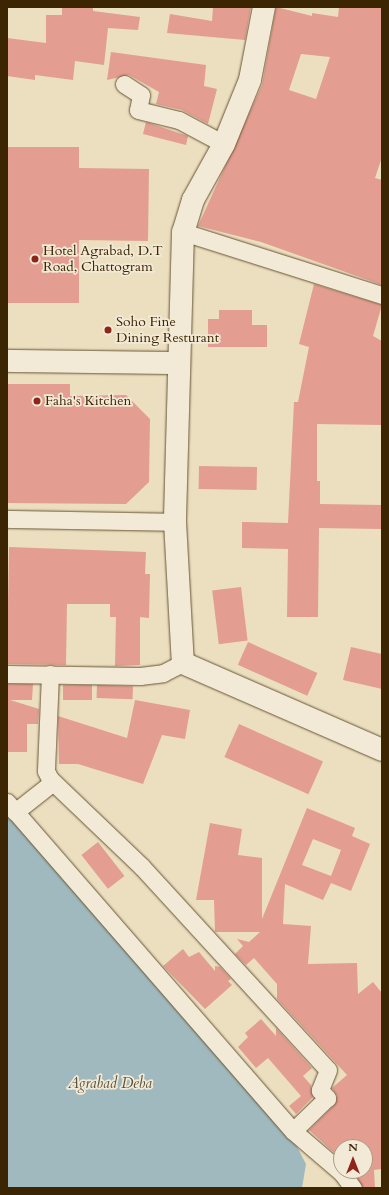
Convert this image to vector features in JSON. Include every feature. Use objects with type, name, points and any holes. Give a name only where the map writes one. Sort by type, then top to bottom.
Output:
[{"type":"street","points":[[183,663],[175,522],[183,232],[193,200],[224,144],[250,80],[264,7]]},
{"type":"street","points":[[124,84],[141,95],[138,110],[179,120],[224,144]]},
{"type":"street","points":[[183,232],[382,295]]},
{"type":"street","points":[[7,362],[179,364]]},
{"type":"street","points":[[7,519],[175,522]]},
{"type":"street","points":[[7,674],[140,676],[163,673],[183,663]]},
{"type":"street","points":[[183,663],[382,750]]},
{"type":"street","points":[[50,674],[46,771],[53,782],[142,866],[328,1070],[320,1090],[327,1098],[292,1131]]},
{"type":"street","points":[[53,782],[11,807],[292,1131],[342,1173],[354,1188]]},
{"type":"water","name":"Agrabad Deba","points":[[7,808],[295,1143],[306,1164],[302,1188],[7,1188]]},
{"type":"building","points":[[62,7],[93,7],[93,11],[140,17],[138,30],[108,28],[104,65],[75,61],[73,80],[35,75],[35,80],[7,76],[7,38],[46,43],[46,15],[62,15]]},
{"type":"building","points":[[213,7],[251,7],[245,40],[167,33],[170,14],[212,21]]},
{"type":"building","points":[[276,7],[312,16],[312,13],[338,17],[339,7],[382,7],[382,157],[375,178],[382,180],[382,285],[261,242],[198,226],[262,85]],"holes":[[[301,54],[330,57],[316,99],[289,90]]]},
{"type":"building","points":[[111,52],[206,65],[204,86],[217,89],[208,124],[182,110],[156,104],[159,92],[129,75],[107,80]]},
{"type":"building","points":[[146,122],[188,136],[186,145],[143,134]]},
{"type":"building","points":[[7,147],[79,147],[79,168],[149,169],[148,241],[79,240],[79,303],[7,303]]},
{"type":"building","points":[[314,284],[382,305],[373,336],[382,341],[382,425],[317,424],[317,481],[320,481],[320,504],[382,505],[382,529],[319,528],[318,617],[287,617],[288,549],[242,548],[242,522],[288,523],[294,402],[298,402],[309,347],[299,344]]},
{"type":"building","points":[[219,310],[252,310],[252,325],[267,325],[267,347],[208,347],[208,319],[219,319]]},
{"type":"building","points":[[7,384],[70,384],[70,396],[126,395],[150,419],[149,482],[126,504],[7,503]]},
{"type":"building","points":[[199,466],[257,467],[257,490],[199,489]]},
{"type":"building","points":[[9,547],[146,552],[145,574],[150,574],[149,618],[140,617],[140,665],[115,666],[116,617],[110,617],[110,604],[67,604],[66,665],[7,664]]},
{"type":"building","points":[[241,587],[248,641],[219,644],[212,591]]},
{"type":"building","points":[[248,642],[317,673],[307,696],[238,665]]},
{"type":"building","points":[[351,647],[382,654],[382,689],[343,680]]},
{"type":"building","points":[[7,684],[33,684],[32,700],[10,700],[39,709],[38,724],[27,724],[27,752],[7,752]]},
{"type":"building","points":[[63,685],[92,685],[92,700],[63,700]]},
{"type":"building","points":[[97,685],[133,686],[133,699],[97,698]]},
{"type":"building","points":[[135,700],[190,710],[185,739],[162,735],[143,784],[78,764],[59,764],[58,716],[127,738]]},
{"type":"building","points":[[239,724],[323,761],[308,794],[224,757]]},
{"type":"building","points":[[307,808],[355,828],[352,836],[370,844],[351,891],[331,883],[323,900],[285,884],[283,924],[311,926],[308,964],[357,963],[358,994],[373,982],[382,993],[382,1169],[374,1170],[375,1188],[363,1188],[358,1179],[373,1179],[373,1139],[333,1139],[333,1152],[309,1130],[334,1105],[337,1096],[332,1088],[347,1075],[277,999],[277,984],[254,958],[246,965],[235,954],[243,946],[237,939],[249,942],[260,932],[215,932],[214,900],[196,900],[210,823],[242,829],[238,855],[262,858],[262,919]],"holes":[[[313,839],[341,850],[331,876],[302,865]]]},
{"type":"building","points":[[98,842],[124,876],[108,889],[81,855]]},
{"type":"building","points":[[183,949],[189,957],[199,952],[215,971],[215,966],[220,967],[231,979],[228,981],[232,985],[205,1009],[163,966]]},
{"type":"building","points":[[261,1019],[276,1036],[276,1028],[312,1068],[303,1076],[311,1085],[313,1097],[296,1114],[289,1106],[301,1096],[268,1058],[256,1068],[238,1047],[248,1037],[245,1033]]},
{"type":"place","name":"Hotel Agrabad, D.T Road, Chattogram","points":[[35,259]]},
{"type":"place","name":"Soho Fine Dining Resturant","points":[[108,330]]},
{"type":"place","name":"Faha's Kitchen","points":[[37,401]]}]
